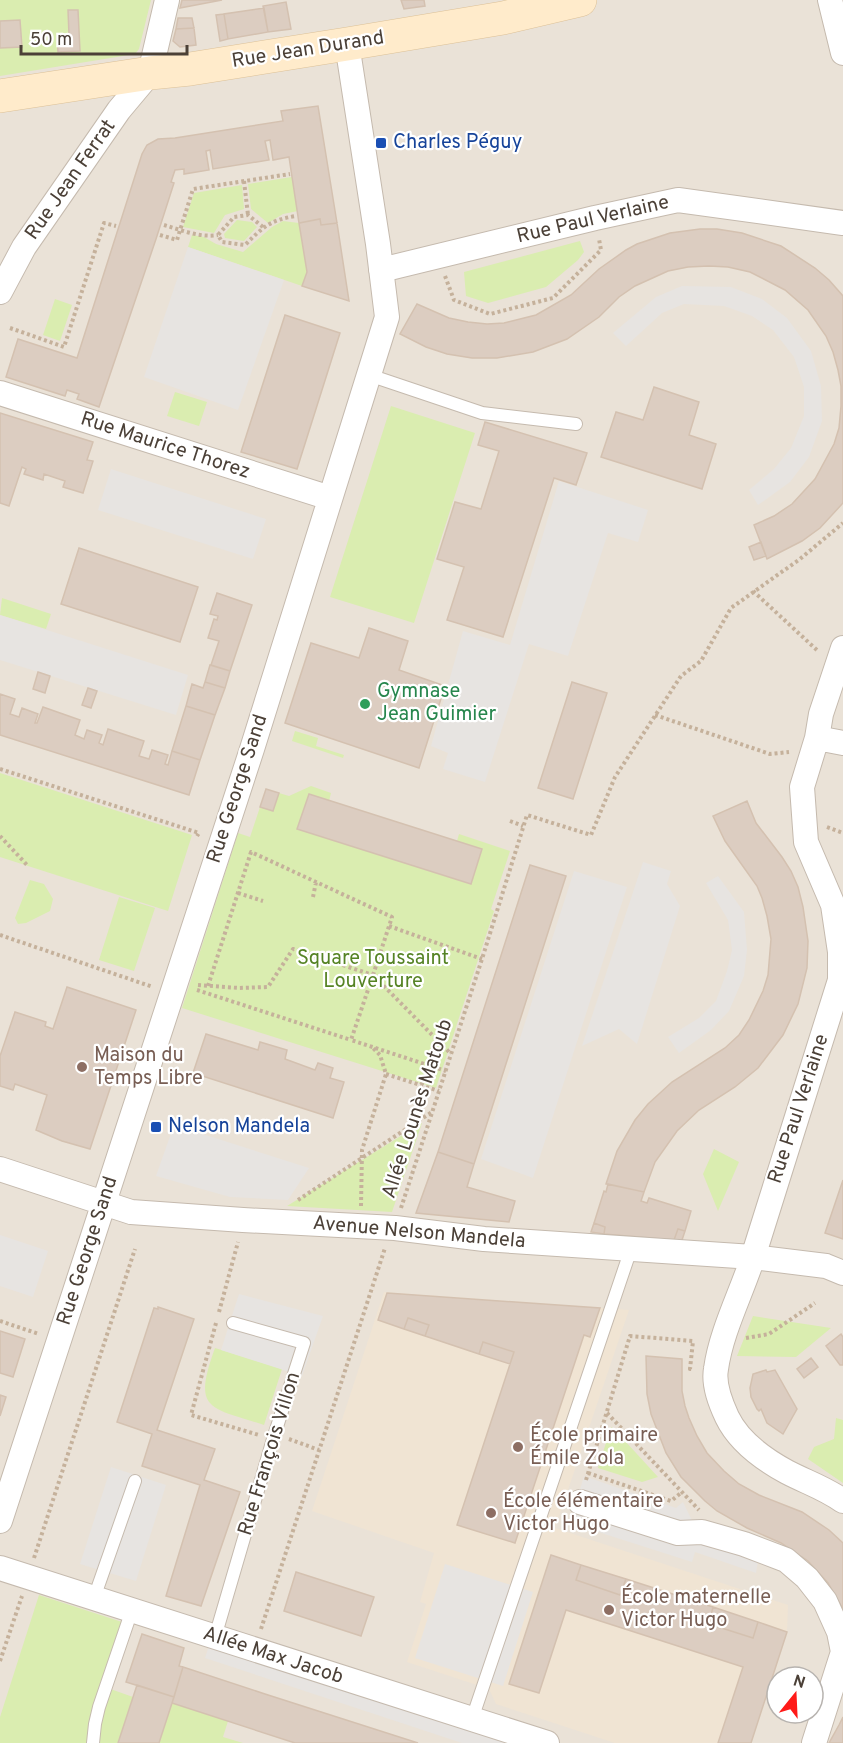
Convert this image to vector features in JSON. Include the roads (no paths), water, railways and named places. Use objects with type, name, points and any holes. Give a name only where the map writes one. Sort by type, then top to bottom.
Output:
[{"type":"street","points":[[150,73],[167,0]]},
{"type":"street","name":"Rue Jean Durand","points":[[0,96],[347,44],[503,18],[580,0]]},
{"type":"street","points":[[830,0],[843,53]]},
{"type":"street","name":"Rue George Sand","points":[[0,1521],[252,749],[387,317],[347,44]]},
{"type":"street","name":"Rue Jean Ferrat","points":[[0,292],[24,247],[119,110],[150,73]]},
{"type":"street","name":"Rue Paul Verlaine","points":[[381,270],[678,200],[843,224]]},
{"type":"street","name":"Rue Maurice Thorez","points":[[0,393],[330,498]]},
{"type":"street","name":"Rue Paul Verlaine","points":[[840,658],[821,714],[817,738],[802,787],[806,842],[833,905],[840,952],[840,980],[753,1257],[722,1342],[715,1372],[719,1396],[728,1418],[741,1439],[786,1472],[821,1487],[843,1501]]},
{"type":"street","points":[[817,738],[843,743]]},
{"type":"street","name":"Avenue Nelson Mandela","points":[[0,1169],[131,1212],[395,1228],[484,1239],[753,1257],[826,1266],[843,1273]]},
{"type":"street","points":[[580,1502],[678,1533],[702,1532],[744,1544],[786,1560],[807,1578],[825,1601],[839,1632],[843,1652],[814,1743]]},
{"type":"street","name":"Allée Max Jacob","points":[[0,1568],[547,1743]]},
{"type":"lane","points":[[369,375],[482,413],[576,424]]},
{"type":"lane","points":[[472,1719],[631,1249]]},
{"type":"lane","name":"Rue François Villon","points":[[215,1637],[273,1439],[304,1343],[233,1323]]},
{"type":"lane","points":[[94,1598],[135,1480]]},
{"type":"lane","points":[[93,1743],[99,1707],[132,1610]]},
{"type":"place","name":"Charles Péguy","points":[[381,143]]},
{"type":"place","name":"Gymnase Jean Guimier","points":[[365,704]]},
{"type":"place","name":"Maison du Temps Libre","points":[[82,1067]]},
{"type":"place","name":"Nelson Mandela","points":[[156,1127]]},
{"type":"place","name":"École primaire Émile Zola","points":[[518,1447]]},
{"type":"place","name":"École élémentaire Victor Hugo","points":[[491,1513]]},
{"type":"place","name":"École maternelle Victor Hugo","points":[[609,1610]]},
{"type":"park label","name":"Square Toussaint Louverture","points":[[373,970]]}]
